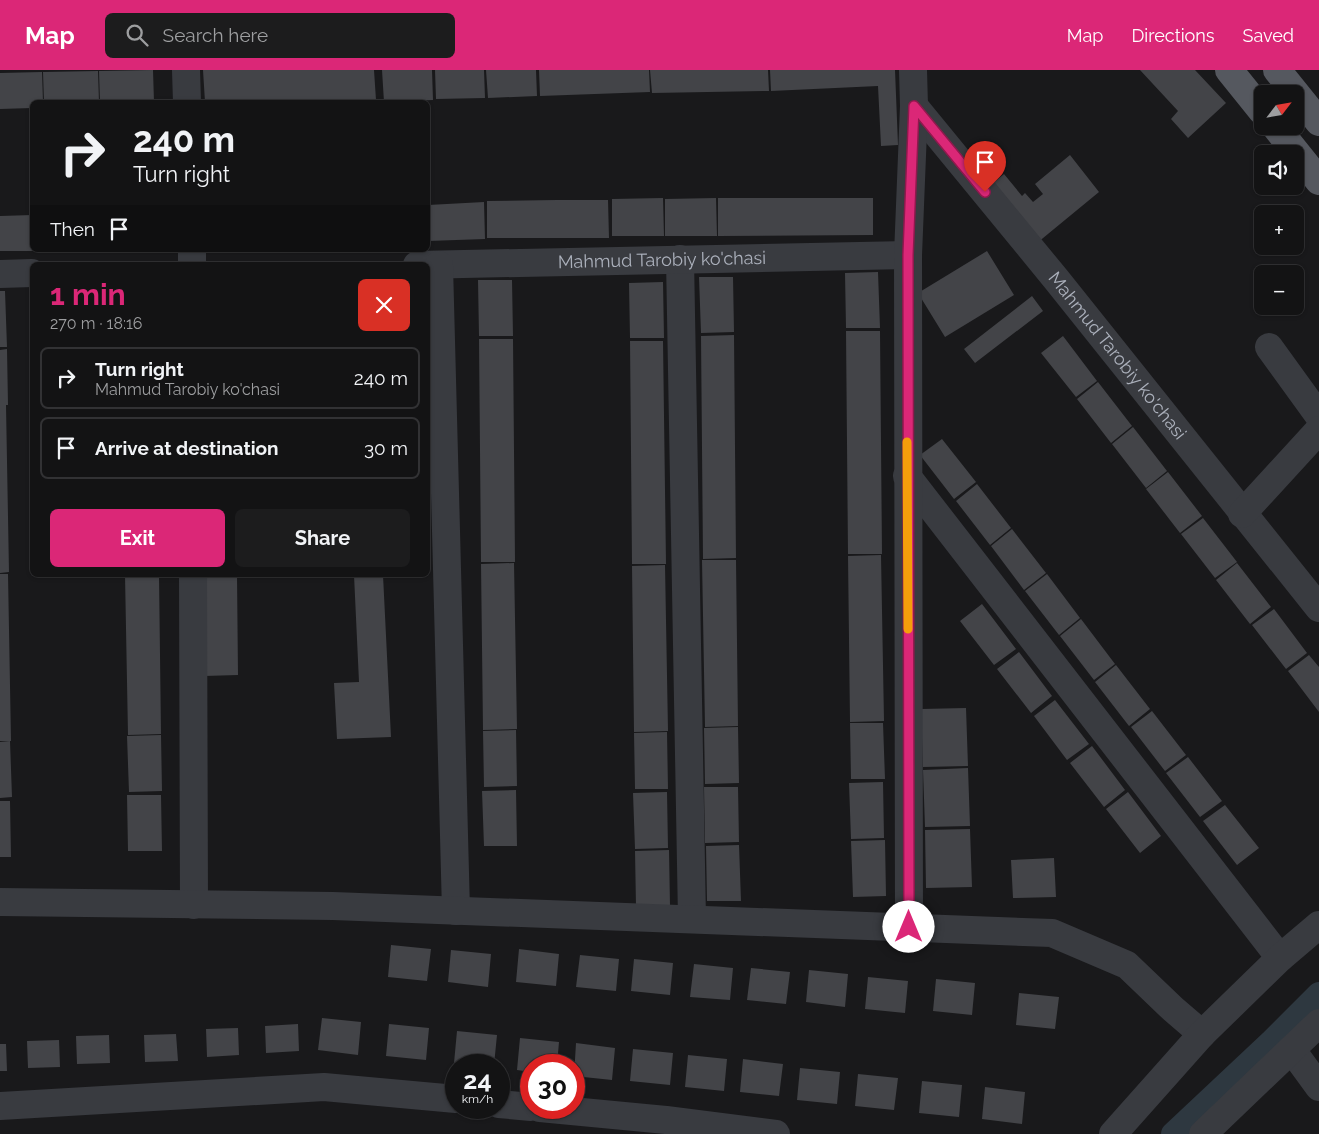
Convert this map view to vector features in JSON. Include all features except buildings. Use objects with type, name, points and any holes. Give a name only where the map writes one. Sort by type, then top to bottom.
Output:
[{"type":"main road","points":[[1229,70],[1254,101]]},
{"type":"main road","points":[[1277,70],[1319,122]]},
{"type":"main road","points":[[1282,135],[1319,181]]},
{"type":"street","points":[[186,70],[187,100]]},
{"type":"street","points":[[909,927],[908,255],[914,106],[913,70]]},
{"type":"street","name":"Mahmud Tarobiy ko'chasi","points":[[914,106],[1056,279],[1319,608]]},
{"type":"street","name":"Mahmud Tarobiy ko'chasi","points":[[430,265],[908,255]]},
{"type":"street","points":[[680,259],[692,919]]},
{"type":"street","points":[[0,274],[30,273]]},
{"type":"street","points":[[430,311],[456,911]]},
{"type":"street","points":[[1269,347],[1319,416]]},
{"type":"street","points":[[1242,514],[1319,430]]},
{"type":"street","points":[[907,476],[1280,958]]},
{"type":"street","points":[[193,577],[194,905]]},
{"type":"street","points":[[0,902],[333,906],[1052,933],[1127,965],[1202,1034]]},
{"type":"street","points":[[1113,1134],[1202,1034],[1280,958],[1319,925]]},
{"type":"street","points":[[1203,1134],[1319,1023]]},
{"type":"street","points":[[1292,1050],[1319,1087]]},
{"type":"street","points":[[0,1106],[324,1087],[445,1099]]},
{"type":"street","points":[[585,1112],[776,1134]]},
{"type":"waterway","points":[[1173,1134],[1319,994]]},
{"type":"slow traffic","points":[[907,442],[908,629]]},
{"type":"route","points":[[909,927],[908,255],[914,106],[985,192]]}]
